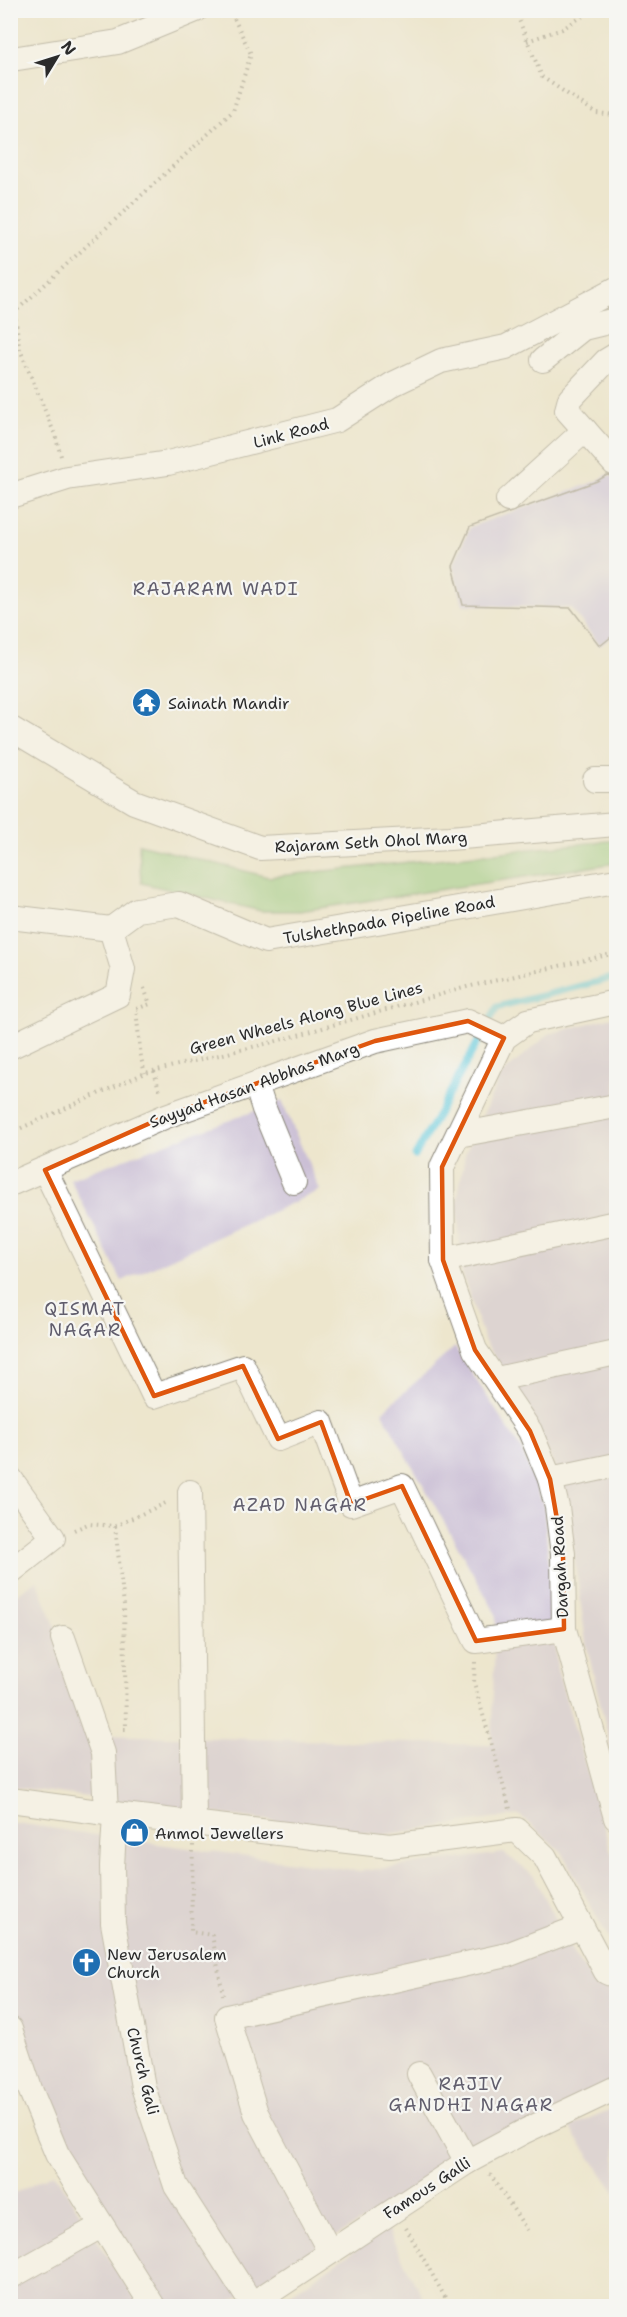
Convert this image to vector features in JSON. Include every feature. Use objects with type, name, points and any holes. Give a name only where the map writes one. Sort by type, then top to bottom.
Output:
[{"type":"street","points":[[12,59],[118,42],[196,10]]},
{"type":"street","name":"Link Road","points":[[10,496],[67,478],[168,463],[337,420],[393,384],[441,361],[506,347],[616,289]]},
{"type":"street","points":[[543,360],[583,328],[616,320]]},
{"type":"street","points":[[614,463],[567,410],[570,399],[606,361],[616,355]]},
{"type":"street","points":[[508,500],[585,430]]},
{"type":"street","name":"Rajaram Seth Ohol Marg","points":[[10,728],[134,801],[260,848],[450,838],[616,824]]},
{"type":"street","name":"Tulshethpada Pipeline Road","points":[[111,929],[137,910],[179,904],[266,941],[616,880]]},
{"type":"street","points":[[10,916],[111,929],[123,969],[118,995],[10,1047]]},
{"type":"street","name":"Dargah Road","points":[[616,1002],[528,1021],[499,1036],[458,1136],[442,1167],[443,1260],[475,1350],[497,1379],[530,1431],[550,1479],[557,1507],[563,1554],[564,1629],[612,1780],[616,1818]]},
{"type":"street","name":"Sayyad Hasan Abbhas Marg","points":[[10,1184],[166,1116],[375,1041],[468,1021],[499,1036]]},
{"type":"street","points":[[256,1084],[294,1182]]},
{"type":"street","points":[[458,1136],[616,1106]]},
{"type":"street","points":[[45,1170],[154,1396],[243,1366],[278,1439],[321,1422],[351,1504],[402,1486],[476,1641],[564,1629]]},
{"type":"street","points":[[443,1260],[616,1223]]},
{"type":"street","points":[[497,1379],[616,1353]]},
{"type":"street","points":[[550,1479],[616,1465]]},
{"type":"street","points":[[10,1478],[53,1538],[10,1572]]},
{"type":"street","points":[[190,1492],[194,1822]]},
{"type":"street","name":"Church Gali","points":[[63,1638],[103,1753],[110,1814],[113,1923],[143,2087],[176,2186],[250,2305]]},
{"type":"street","points":[[10,1800],[110,1814],[390,1846],[517,1830],[545,1857],[580,1927],[606,1972],[616,1976]]},
{"type":"street","points":[[330,2252],[256,2113],[227,2017],[507,1955],[580,1927]]},
{"type":"street","points":[[10,2029],[30,2089],[57,2154],[146,2304]]},
{"type":"street","points":[[419,2074],[472,2159]]},
{"type":"street","name":"Famous Galli","points":[[250,2305],[472,2159],[616,2088]]},
{"type":"street","points":[[10,2277],[101,2226]]},
{"type":"path","points":[[15,312],[233,111],[251,54],[230,10]]},
{"type":"path","points":[[515,10],[542,77],[596,113],[616,115]]},
{"type":"path","points":[[527,41],[562,29],[593,10]]},
{"type":"path","points":[[10,203],[16,214],[15,312],[19,347],[56,435],[67,478]]},
{"type":"path","name":"Green Wheels Along Blue Lines","points":[[10,1132],[145,1073],[273,1042],[467,987],[616,953]]},
{"type":"path","points":[[145,1073],[141,1058],[136,1009],[150,1004]]},
{"type":"path","points":[[88,1524],[115,1526],[190,1492]]},
{"type":"path","points":[[96,1733],[126,1729],[124,1605],[115,1526]]},
{"type":"path","points":[[476,1641],[474,1683],[517,1830]]},
{"type":"path","points":[[194,1822],[191,1932],[212,1935],[227,2017]]},
{"type":"path","points":[[472,2159],[527,2230]]},
{"type":"path","points":[[395,2209],[450,2306]]},
{"type":"highlighted area","points":[[468,1021],[504,1038],[442,1167],[443,1260],[475,1350],[530,1431],[550,1479],[563,1554],[564,1629],[476,1641],[402,1486],[351,1504],[321,1422],[278,1439],[243,1366],[154,1396],[45,1170],[166,1116],[375,1041]]},
{"type":"shaded area","points":[[616,1016],[616,1770],[586,1643],[566,1492],[535,1423],[484,1340],[462,1272],[457,1203],[465,1154],[501,1075],[549,1034]]},
{"type":"shaded area","points":[[282,1101],[320,1190],[122,1281],[70,1179]]},
{"type":"shaded area","points":[[455,1347],[521,1449],[544,1507],[557,1669],[616,1868],[616,1949],[562,1852],[519,1815],[382,1835],[11,1787],[11,1598],[37,1580],[99,1735],[491,1745],[496,1614],[382,1412]]},
{"type":"shaded area","points":[[10,1822],[361,1871],[504,1853],[534,1876],[574,1955],[595,1984],[616,1992],[616,2081],[327,2241],[223,2306],[167,2306],[105,2215],[58,2138],[48,2108],[11,1985]]},
{"type":"shaded area","points":[[616,2107],[616,2193],[569,2127]]},
{"type":"shaded area","points":[[54,2173],[140,2306],[11,2306],[11,2195]]},
{"type":"shaded area","points":[[387,2229],[427,2306],[272,2306]]},
{"type":"green space","points":[[616,840],[616,863],[300,911],[261,911],[141,883],[139,844],[268,877]]},
{"type":"building","points":[[607,475],[616,477],[616,633],[600,646],[571,608],[463,605],[453,566],[470,527],[597,481]]},
{"type":"waterway","points":[[415,1156],[497,1007],[616,977]]},
{"type":"place","name":"Sainath Mandir","points":[[147,703]]},
{"type":"place","name":"Anmol Jewellers","points":[[134,1833]]},
{"type":"place","name":"New Jerusalem Church","points":[[86,1963]]},
{"type":"district","name":"RAJARAM WADI","points":[[216,589]]},
{"type":"district","name":"QISMAT NAGAR","points":[[85,1319]]},
{"type":"district","name":"AZAD NAGAR","points":[[300,1505]]},
{"type":"district","name":"RAJIV GANDHI NAGAR","points":[[471,2094]]}]
